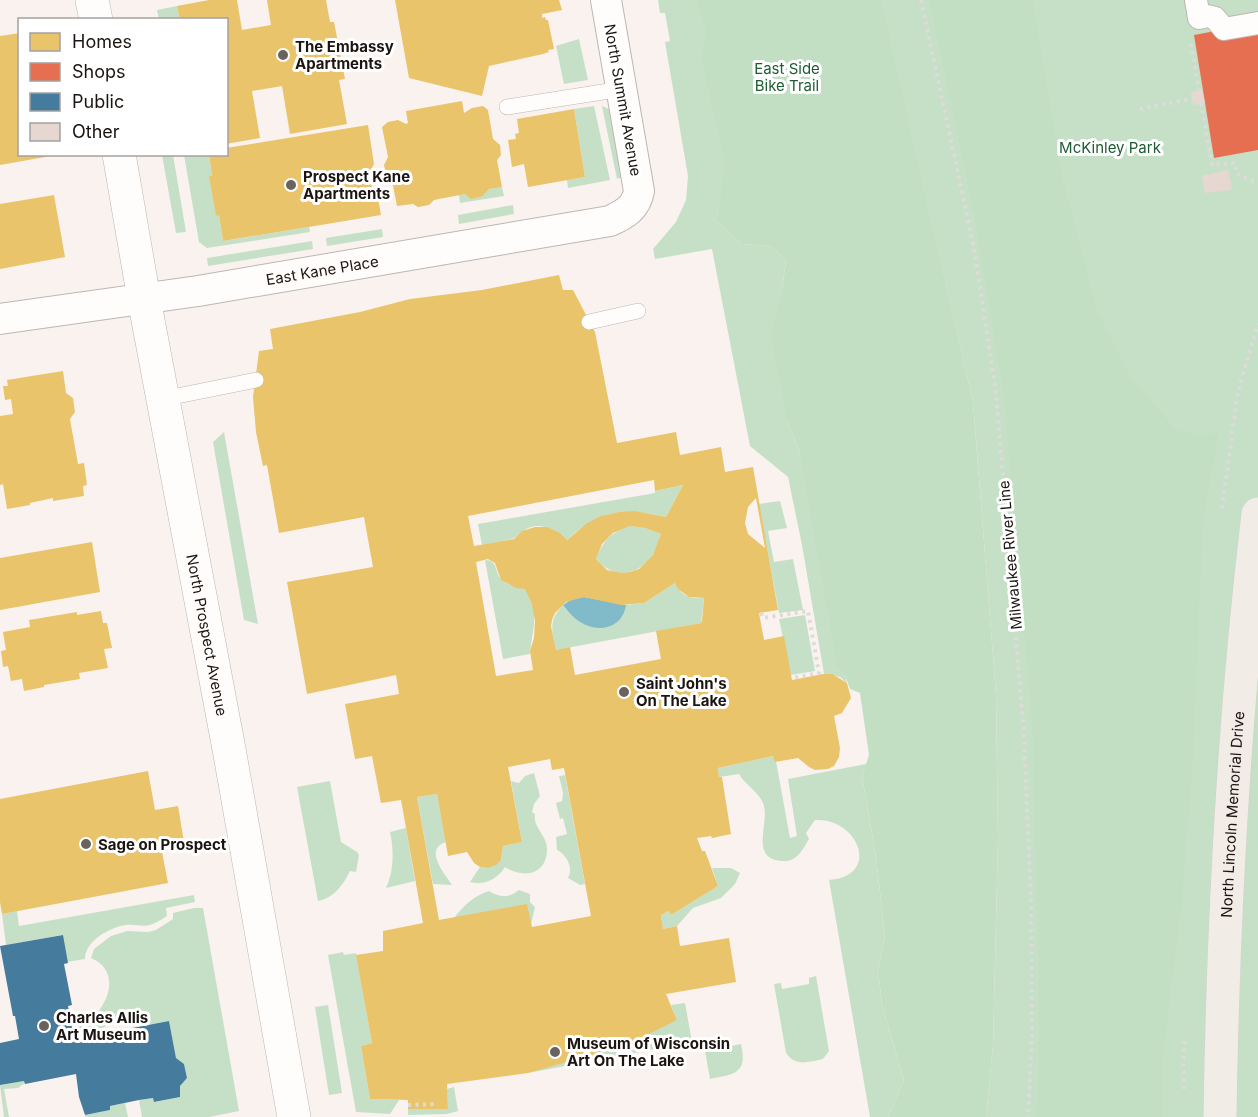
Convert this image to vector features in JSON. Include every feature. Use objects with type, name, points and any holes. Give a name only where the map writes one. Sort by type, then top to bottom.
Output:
[{"type":"main road","points":[[92,0],[96,18]]},
{"type":"main road","name":"North Prospect Avenue","points":[[119,156],[162,399],[229,749],[294,1117]]},
{"type":"main road","name":"North Lincoln Memorial Drive","points":[[1220,1117],[1221,1001],[1232,811],[1245,619],[1258,514]]},
{"type":"street","name":"North Summit Avenue","points":[[606,0],[639,191],[637,201]]},
{"type":"street","points":[[1196,0],[1200,18],[1207,16],[1215,18],[1224,30],[1258,24]]},
{"type":"street","name":"East Kane Place","points":[[0,319],[144,299],[610,221],[630,210],[637,201]]},
{"type":"lane","points":[[507,107],[622,89]]},
{"type":"lane","points":[[589,322],[638,311]]},
{"type":"lane","points":[[162,399],[256,380]]},
{"type":"path","name":"Milwaukee River Line","points":[[921,0],[974,248],[996,392],[1024,736],[1031,927],[1032,1034],[1029,1117]]},
{"type":"path","points":[[1140,109],[1200,97]]},
{"type":"path","points":[[1201,103],[1212,165],[1235,162],[1237,174],[1258,183]]},
{"type":"path","points":[[370,177],[372,176],[375,191]]},
{"type":"path","points":[[761,613],[763,618],[808,611],[819,673],[792,678]]},
{"type":"path","points":[[408,1105],[437,1104]]},
{"type":"green space","name":"McKinley Park","points":[[658,0],[1258,0],[1258,1117],[986,1117],[993,1045],[998,839],[996,694],[973,402],[908,120],[724,176],[718,214],[714,219],[742,244],[771,246],[786,260],[782,290],[787,421],[799,450],[847,683],[840,677],[824,674],[788,477],[750,446],[712,249],[655,259],[653,249],[676,222],[686,200],[688,176],[665,42],[670,41],[665,13],[660,13]]},
{"type":"green space","name":"East Side Bike Trail","points":[[696,0],[881,0],[973,402],[996,694],[998,839],[993,1045],[986,1117],[888,1117],[904,1080],[882,1005],[878,970],[885,936],[876,857],[862,776],[869,755],[860,693],[850,689],[845,675],[837,666],[799,450],[787,421],[771,335],[782,290],[786,260],[771,246],[742,244],[714,219],[718,214],[725,161],[701,59],[706,30]]},
{"type":"green space","points":[[929,0],[1033,0],[1063,180],[1097,310],[1132,379],[1175,428],[1200,437],[1219,431],[1204,517],[1194,744],[1182,902],[1163,1055],[1163,1117],[1036,1117],[1039,1041],[1033,735],[1003,391],[971,199]]},
{"type":"green space","points":[[177,6],[180,18],[159,18],[157,10]]},
{"type":"green space","points":[[579,39],[588,80],[564,84],[556,46]]},
{"type":"green space","points":[[594,106],[610,180],[568,188],[567,180],[585,177],[574,109]]},
{"type":"green space","points":[[602,106],[609,109],[623,177],[617,179]]},
{"type":"green space","points":[[162,156],[173,156],[186,232],[176,233]]},
{"type":"green space","points":[[184,156],[209,156],[216,215],[219,215],[223,241],[309,227],[310,232],[207,248],[199,242]]},
{"type":"green space","points":[[502,187],[504,196],[460,203],[459,195],[483,196],[489,189]]},
{"type":"green space","points":[[513,205],[514,214],[459,224],[458,215]]},
{"type":"green space","points":[[382,229],[383,237],[327,246],[326,238]]},
{"type":"green space","points":[[312,241],[313,249],[208,266],[207,258]]},
{"type":"green space","points":[[224,432],[258,624],[244,620],[213,442]]},
{"type":"green space","points":[[683,485],[666,517],[625,512],[590,522],[567,540],[552,529],[535,526],[516,537],[482,545],[478,524],[655,493],[655,491]]},
{"type":"green space","points":[[780,501],[787,528],[768,531],[774,562],[793,559],[803,610],[779,613],[759,504]]},
{"type":"green space","points":[[630,526],[645,528],[661,534],[657,548],[639,568],[624,573],[610,570],[596,559],[605,542],[613,534]]},
{"type":"green space","points":[[485,560],[494,564],[502,580],[525,589],[530,598],[534,621],[530,654],[503,659]]},
{"type":"green space","points":[[675,583],[687,596],[704,598],[701,623],[556,650],[552,626],[555,616],[563,605],[575,618],[587,626],[609,627],[620,619],[626,605],[644,603]]},
{"type":"green space","points":[[805,615],[815,671],[791,675],[779,619]]},
{"type":"green space","points":[[773,756],[776,761],[790,838],[797,836],[788,779],[866,764],[862,776],[876,857],[885,936],[878,970],[882,1005],[904,1080],[888,1117],[870,1117],[829,880],[845,876],[855,869],[859,858],[858,847],[843,828],[830,822],[815,820],[806,833],[809,839],[796,857],[787,861],[772,859],[763,847],[765,811],[761,799],[739,774],[719,777],[718,768]]},
{"type":"green space","points":[[534,773],[540,796],[532,812],[535,814],[536,823],[546,844],[546,858],[543,864],[533,872],[526,873],[512,871],[505,867],[499,875],[490,880],[480,883],[470,882],[480,867],[488,868],[501,860],[503,846],[522,842],[511,781],[519,783],[525,776]]},
{"type":"green space","points":[[565,775],[585,884],[580,885],[568,878],[570,870],[568,862],[557,850],[556,837],[567,834],[556,803],[562,801],[563,793],[559,776]]},
{"type":"green space","points":[[330,781],[341,842],[359,855],[356,872],[350,871],[337,890],[329,897],[318,901],[297,787]]},
{"type":"green space","points":[[437,794],[446,842],[439,845],[436,856],[452,885],[433,884],[417,797]]},
{"type":"green space","points":[[406,828],[415,881],[386,888],[391,875],[390,832]]},
{"type":"green space","points":[[712,868],[731,868],[740,873],[735,884],[721,898],[693,908],[677,926],[663,929],[661,915],[669,911],[671,915],[718,886]]},
{"type":"green space","points":[[519,890],[530,894],[530,902],[535,907],[531,924],[454,918],[470,902],[484,893],[489,891],[504,896],[512,895]]},
{"type":"green space","points":[[194,895],[195,902],[166,908],[167,916],[152,924],[126,925],[106,932],[89,946],[85,959],[67,962],[62,935],[6,945],[2,914],[17,911],[19,926]]},
{"type":"green space","points":[[203,908],[239,1111],[209,1117],[142,1117],[139,1100],[153,1098],[155,1102],[180,1097],[180,1086],[187,1078],[184,1064],[176,1058],[169,1021],[153,1024],[114,1023],[74,1039],[72,1028],[77,1028],[93,1018],[108,993],[107,973],[104,967],[91,958],[94,949],[111,936],[127,931],[156,930],[173,919],[173,913]]},
{"type":"green space","points":[[343,952],[344,955],[356,953],[372,1043],[361,1046],[370,1099],[399,1100],[390,1114],[356,1112],[328,955]]},
{"type":"green space","points":[[816,976],[829,1051],[823,1059],[798,1062],[786,1053],[774,984],[781,983],[782,989],[809,984],[809,978]]},
{"type":"green space","points":[[685,1003],[692,1042],[528,1073],[677,1020],[671,1005]]},
{"type":"green space","points":[[328,1005],[342,1093],[329,1095],[315,1007]]},
{"type":"green space","points":[[741,1044],[743,1054],[741,1067],[732,1074],[710,1079],[705,1051]]},
{"type":"green space","points":[[24,1081],[25,1083],[18,1088],[4,1089],[9,1117],[4,1117],[0,1085]]},
{"type":"green space","points":[[454,1087],[458,1111],[447,1114],[408,1115],[408,1109],[448,1109],[447,1089]]},
{"type":"green space","points":[[125,1103],[128,1117],[85,1117],[85,1115],[110,1110],[110,1106]]},
{"type":"water","points":[[584,597],[626,605],[624,613],[615,624],[609,627],[587,626],[575,618],[563,605],[572,599]]},
{"type":"building: Homes","name":"The Embassy Apartments","points":[[209,0],[237,0],[242,30],[271,25],[267,0],[326,0],[330,22],[334,22],[345,79],[339,80],[347,124],[290,134],[282,86],[252,91],[260,138],[228,144],[228,18],[180,18],[177,6]]},
{"type":"building: Homes","points":[[395,0],[559,0],[562,10],[542,14],[542,18],[545,17],[548,20],[554,49],[543,54],[489,66],[482,96],[409,78]]},
{"type":"building: Homes","points":[[18,33],[18,156],[51,156],[0,165],[0,36]]},
{"type":"building: Homes","points":[[462,101],[464,113],[472,108],[483,106],[488,110],[493,139],[500,145],[501,155],[497,160],[502,187],[489,189],[483,196],[471,199],[465,194],[434,200],[429,205],[418,207],[413,204],[397,206],[392,180],[386,175],[384,165],[388,157],[382,127],[388,122],[398,120],[408,123],[406,111]]},
{"type":"building: Homes","points":[[574,109],[585,177],[528,187],[524,164],[512,167],[508,140],[516,139],[515,134],[519,133],[517,119]]},
{"type":"building: Homes","name":"Prospect Kane Apartments","points":[[368,125],[374,164],[369,173],[381,215],[223,241],[209,176],[212,176],[209,156],[228,156],[228,148]]},
{"type":"building: Homes","points":[[54,195],[65,257],[0,269],[0,204]]},
{"type":"building: Homes","name":"Saint John's On The Lake","points":[[559,275],[563,290],[573,290],[595,332],[617,443],[676,432],[680,455],[721,447],[725,472],[753,467],[778,610],[759,613],[764,640],[784,636],[792,680],[832,674],[847,683],[851,698],[842,713],[834,716],[840,748],[839,757],[834,766],[815,770],[798,758],[775,762],[773,756],[718,768],[719,777],[722,777],[731,834],[697,838],[702,851],[705,851],[718,886],[671,915],[669,911],[661,915],[663,929],[677,926],[680,946],[729,938],[736,982],[666,994],[677,1020],[639,1039],[606,1051],[528,1073],[447,1084],[448,1109],[408,1109],[408,1100],[370,1099],[361,1046],[372,1043],[356,955],[383,951],[383,931],[423,923],[401,800],[381,803],[372,756],[355,759],[345,704],[399,694],[396,675],[307,694],[287,582],[373,567],[364,517],[279,533],[267,465],[263,466],[256,432],[253,397],[259,351],[273,349],[270,329],[360,312],[410,299],[482,290]],"holes":[[[654,480],[655,491],[683,485],[666,517],[635,511],[601,516],[587,523],[567,540],[560,533],[547,527],[535,527],[522,531],[514,539],[474,546],[468,516]],[[756,498],[765,548],[748,534],[745,523],[748,507]],[[630,526],[645,528],[661,534],[653,555],[639,569],[630,572],[607,570],[596,559],[602,544],[613,533]],[[488,559],[495,563],[501,580],[516,588],[525,589],[532,604],[535,621],[534,638],[530,651],[533,670],[496,676],[476,562]],[[675,583],[678,589],[689,597],[704,598],[701,623],[656,631],[661,659],[575,675],[570,647],[556,650],[551,626],[555,613],[566,602],[584,597],[621,605],[644,603]],[[550,759],[552,770],[564,768],[591,916],[532,927],[527,904],[439,920],[417,797],[437,794],[448,856],[467,852],[474,863],[488,868],[501,860],[503,846],[522,842],[508,767]]]},
{"type":"building: Homes","points":[[63,371],[66,393],[73,398],[75,412],[70,419],[78,464],[84,463],[87,485],[83,486],[84,496],[53,501],[53,498],[7,509],[3,484],[0,485],[0,416],[13,414],[11,399],[5,400],[3,386],[8,386],[7,380]]},
{"type":"building: Homes","points":[[92,542],[100,592],[0,610],[0,558]]},
{"type":"building: Homes","points":[[101,611],[103,623],[107,623],[112,648],[104,649],[108,668],[79,673],[80,679],[24,691],[22,679],[11,681],[8,666],[3,667],[1,651],[6,650],[3,632],[30,627],[29,620],[77,612],[77,615]]},
{"type":"building: Homes","name":"Sage on Prospect","points":[[148,771],[155,810],[178,806],[184,842],[161,847],[168,883],[2,914],[0,799]]},
{"type":"building: Shops","points":[[1258,23],[1258,150],[1214,158],[1194,35]]},
{"type":"building: Public","name":"Charles Allis Art Museum","points":[[63,935],[68,963],[64,964],[72,1005],[68,1006],[74,1039],[169,1021],[176,1058],[184,1064],[187,1078],[180,1086],[180,1097],[154,1102],[153,1098],[139,1100],[110,1106],[110,1110],[85,1115],[79,1097],[76,1074],[25,1084],[24,1081],[0,1085],[0,1043],[19,1039],[0,946]]},
{"type":"building: Other","points":[[1202,90],[1205,103],[1193,105],[1191,92]]},
{"type":"building: Other","points":[[1228,170],[1232,190],[1205,193],[1202,176]]},
{"type":"place","name":"The Embassy Apartments","points":[[283,55]]},
{"type":"place","name":"Prospect Kane Apartments","points":[[291,185]]},
{"type":"place","name":"Saint John's On The Lake","points":[[624,692]]},
{"type":"place","name":"Sage on Prospect","points":[[86,844]]},
{"type":"place","name":"Charles Allis Art Museum","points":[[44,1026]]},
{"type":"place","name":"Museum of Wisconsin Art On The Lake","points":[[555,1052]]}]
